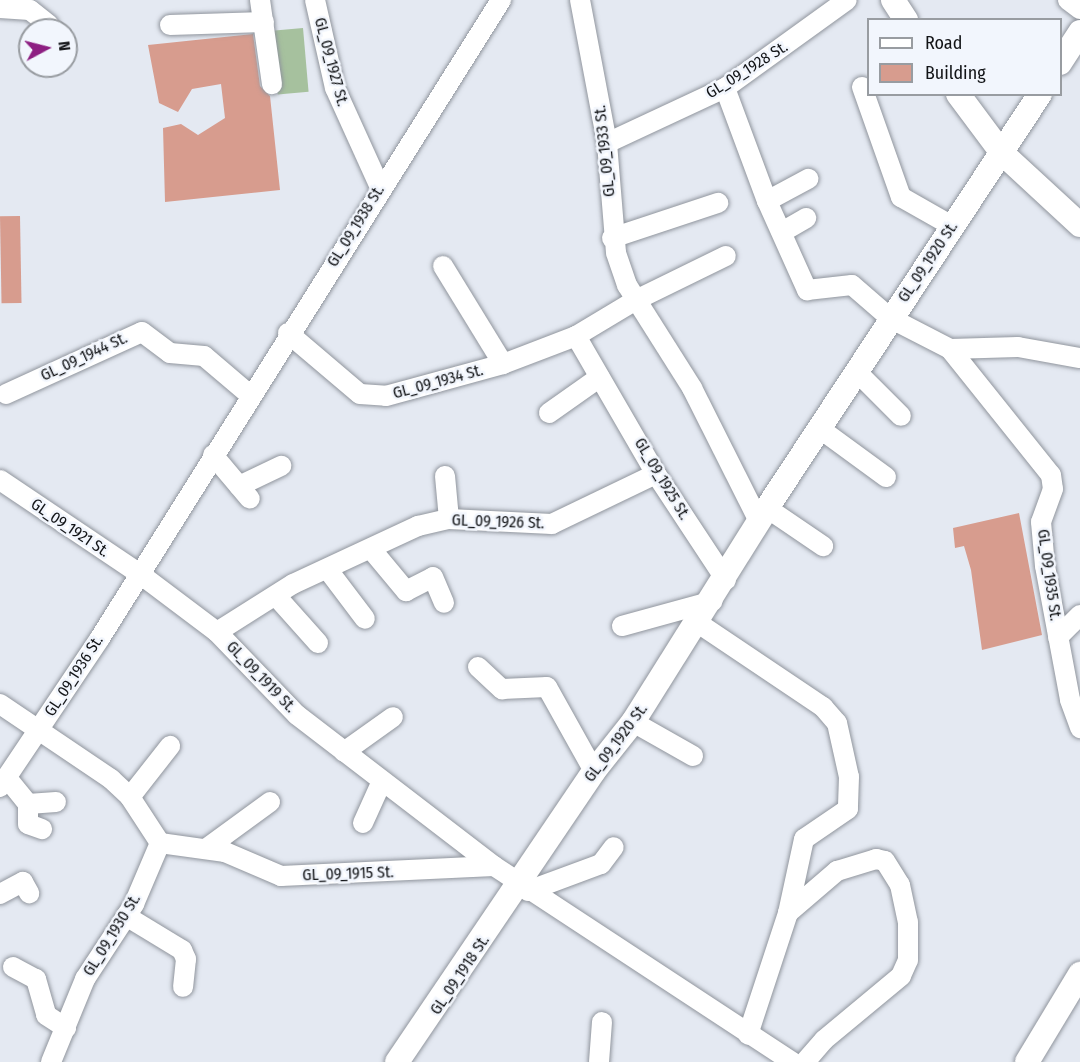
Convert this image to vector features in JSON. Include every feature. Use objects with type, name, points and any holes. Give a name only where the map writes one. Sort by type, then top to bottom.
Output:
[{"type":"main road","points":[[893,0],[905,18]]},
{"type":"main road","points":[[1062,60],[1080,32]]},
{"type":"main road","points":[[959,96],[1002,153],[1080,225]]},
{"type":"main road","name":"GL_09_1920 St.","points":[[524,888],[594,771],[633,723],[713,601],[763,516],[890,318],[1039,96]]},
{"type":"main road","name":"GL_09_1918 St.","points":[[397,1062],[524,888]]},
{"type":"main road","points":[[1027,1062],[1080,974]]},
{"type":"street","points":[[260,0],[272,84]]},
{"type":"street","name":"GL_09_1927 St.","points":[[315,0],[335,88],[380,188]]},
{"type":"street","name":"GL_09_1938 St.","points":[[140,574],[288,333],[501,0]]},
{"type":"street","name":"GL_09_1933 St.","points":[[580,0],[607,143],[612,238],[636,300],[692,388],[763,516]]},
{"type":"street","name":"GL_09_1928 St.","points":[[607,143],[725,88],[847,0]]},
{"type":"street","points":[[1068,0],[1080,9]]},
{"type":"street","points":[[0,8],[30,10],[40,18]]},
{"type":"street","points":[[170,26],[264,22]]},
{"type":"street","points":[[862,87],[901,197],[952,226]]},
{"type":"street","points":[[725,88],[767,201],[807,290],[852,285],[890,318],[951,349],[1018,347],[1080,358]]},
{"type":"street","points":[[767,201],[808,179]]},
{"type":"street","points":[[612,238],[718,203]]},
{"type":"street","points":[[782,232],[806,218]]},
{"type":"street","points":[[636,300],[726,256]]},
{"type":"street","name":"GL_09_1934 St.","points":[[443,266],[503,364]]},
{"type":"street","name":"GL_09_1934 St.","points":[[288,333],[360,394],[372,398],[503,364],[576,336],[636,300]]},
{"type":"street","name":"GL_09_1944 St.","points":[[6,394],[142,332],[170,353],[204,356],[250,395]]},
{"type":"street","name":"GL_09_1925 St.","points":[[576,336],[656,474],[726,580]]},
{"type":"street","name":"GL_09_1935 St.","points":[[951,349],[1051,475],[1053,489],[1041,522],[1058,637],[1070,700],[1080,728]]},
{"type":"street","points":[[857,372],[900,416]]},
{"type":"street","points":[[549,413],[600,376]]},
{"type":"street","points":[[819,428],[886,477]]},
{"type":"street","points":[[213,455],[245,493],[281,466]]},
{"type":"street","name":"GL_09_1926 St.","points":[[218,632],[276,596],[418,526],[449,519],[552,524],[656,474]]},
{"type":"street","points":[[444,476],[449,519]]},
{"type":"street","name":"GL_09_1921 St.","points":[[0,480],[140,574]]},
{"type":"street","points":[[763,516],[823,546]]},
{"type":"street","points":[[371,549],[406,591],[433,577],[444,603]]},
{"type":"street","points":[[327,570],[365,619]]},
{"type":"street","name":"GL_09_1919 St.","points":[[140,574],[218,632],[288,707],[494,866],[524,888],[792,1062]]},
{"type":"street","name":"GL_09_1936 St.","points":[[42,828],[28,824],[28,804],[3,782],[140,574]]},
{"type":"street","points":[[276,596],[318,643]]},
{"type":"street","points":[[622,626],[713,601]]},
{"type":"street","points":[[1058,637],[1080,615]]},
{"type":"street","points":[[698,623],[823,707],[837,723],[843,742],[848,809],[807,833],[788,913],[748,1035]]},
{"type":"street","points":[[478,667],[502,689],[547,687],[594,771]]},
{"type":"street","points":[[0,704],[38,731],[86,760],[130,797],[160,843]]},
{"type":"street","points":[[344,752],[393,717]]},
{"type":"street","points":[[633,723],[693,756]]},
{"type":"street","points":[[130,797],[170,746]]},
{"type":"street","points":[[363,823],[382,781]]},
{"type":"street","points":[[28,804],[56,802]]},
{"type":"street","points":[[207,848],[270,802]]},
{"type":"street","name":"GL_09_1915 St.","points":[[160,843],[207,848],[280,876],[494,866]]},
{"type":"street","name":"GL_09_1930 St.","points":[[51,1062],[85,979],[126,916],[160,843]]},
{"type":"street","points":[[524,888],[601,864],[614,848]]},
{"type":"street","points":[[788,913],[837,871],[876,859],[885,861],[900,885],[908,922],[908,960],[901,976],[824,1040],[805,1062]]},
{"type":"street","points":[[0,894],[23,882],[29,893]]},
{"type":"street","points":[[126,916],[182,950],[186,958],[183,987]]},
{"type":"street","points":[[14,967],[36,979],[46,1015],[66,1028]]},
{"type":"street","points":[[599,1062],[602,1022]]},
{"type":"green space","points":[[303,28],[309,92],[278,94],[272,31]]},
{"type":"building","points":[[253,34],[260,86],[270,96],[280,190],[165,202],[163,128],[181,124],[198,135],[225,118],[221,84],[192,89],[178,112],[159,103],[148,45]]},
{"type":"building","points":[[0,216],[20,216],[22,303],[2,303]]},
{"type":"building","points":[[1019,513],[1042,635],[982,650],[971,570],[964,546],[955,548],[953,528]]}]
